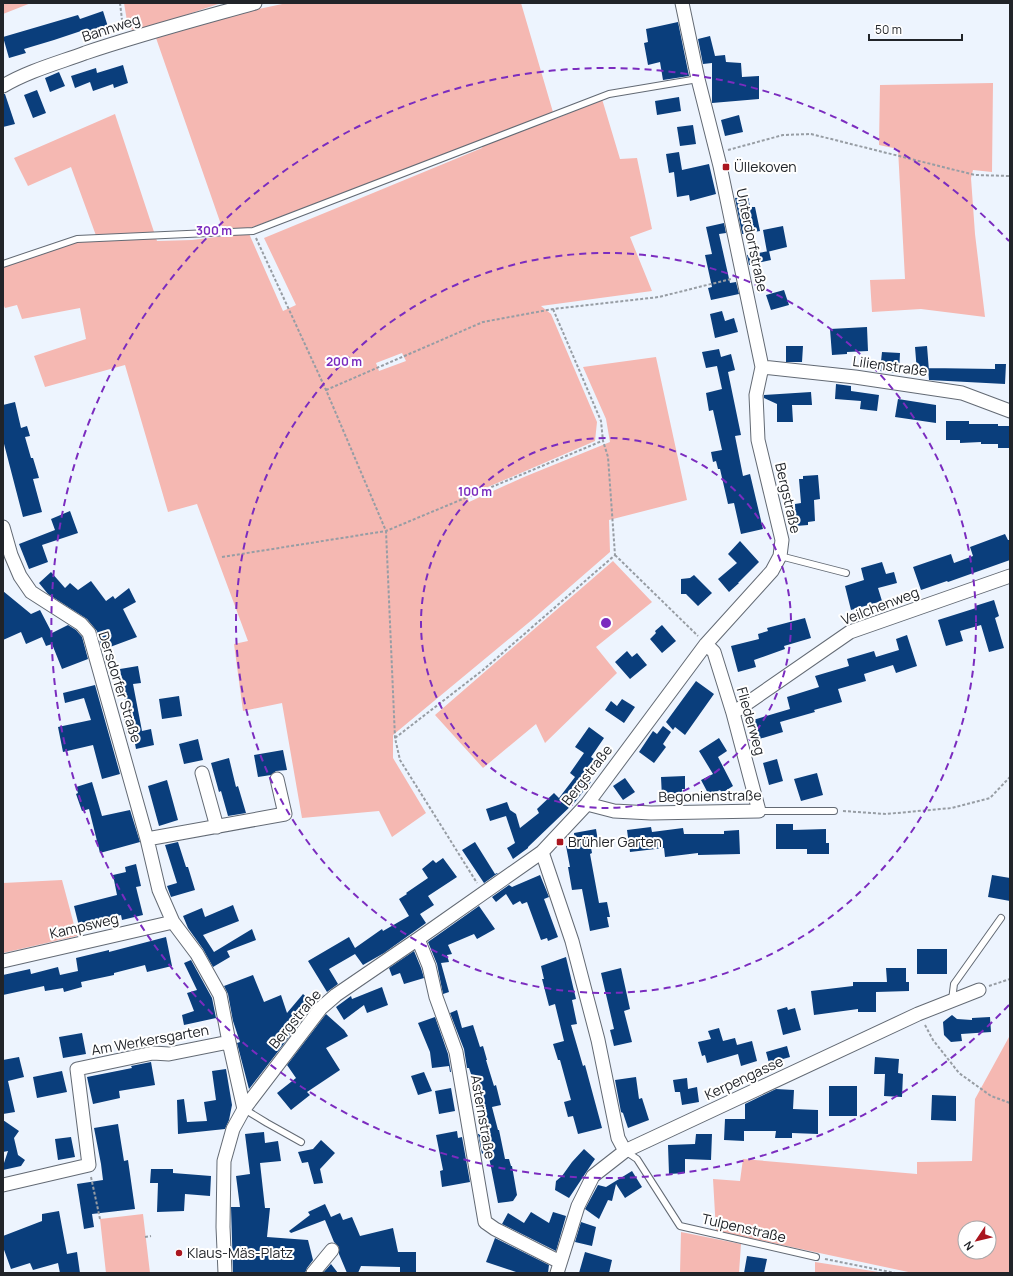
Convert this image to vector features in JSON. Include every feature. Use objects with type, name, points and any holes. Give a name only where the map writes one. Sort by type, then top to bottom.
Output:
[{"type":"street","name":"Bannweg","points":[[3,86],[48,66],[125,40],[255,3]]},
{"type":"street","name":"Unterdorfstraße","points":[[682,3],[698,79],[717,152],[762,367]]},
{"type":"street","name":"Lilienstraße","points":[[762,367],[855,377],[962,393],[1010,412]]},
{"type":"street","name":"Bergstraße","points":[[225,1273],[223,1227],[224,1161],[233,1129],[244,1109],[321,1008],[336,995],[542,852],[587,804],[706,644],[772,571],[780,556],[782,540],[758,440],[756,395],[762,367]]},
{"type":"street","name":"Dersdorfer Straße","points":[[3,527],[11,555],[20,576],[31,592],[81,624],[89,633],[160,890],[173,922],[197,954],[220,995],[244,1109]]},
{"type":"street","name":"Veilchenweg","points":[[733,713],[850,632],[1010,576]]},
{"type":"street","name":"Fliederweg","points":[[706,644],[714,652],[733,713],[759,811]]},
{"type":"street","points":[[202,773],[217,826]]},
{"type":"street","points":[[147,839],[285,814],[277,779]]},
{"type":"street","name":"Begonienstraße","points":[[587,804],[614,811],[651,813],[759,811]]},
{"type":"street","points":[[542,852],[572,942],[598,1040],[618,1138],[625,1151]]},
{"type":"street","name":"Kampsweg","points":[[3,960],[173,922]]},
{"type":"street","name":"Asternstraße","points":[[418,939],[429,966],[436,997],[456,1052],[486,1222],[558,1268]]},
{"type":"street","name":"Kerpengasse","points":[[558,1268],[578,1206],[593,1176],[625,1151],[918,1014],[979,990]]},
{"type":"street","name":"Am Werkersgarten","points":[[89,1165],[77,1069],[153,1053],[169,1054],[229,1042]]},
{"type":"street","points":[[3,1185],[89,1165]]},
{"type":"street","points":[[314,1273],[332,1250]]},
{"type":"lane","points":[[3,264],[77,239],[253,231],[609,94],[698,79]]},
{"type":"lane","points":[[780,556],[846,573]]},
{"type":"lane","name":"Begonienstraße","points":[[759,811],[834,811]]},
{"type":"lane","points":[[952,1000],[954,984],[1001,918]]},
{"type":"lane","points":[[244,1109],[301,1142]]},
{"type":"lane","name":"Tulpenstraße","points":[[625,1151],[637,1159],[680,1226],[816,1257]]},
{"type":"path","points":[[120,3],[125,40]]},
{"type":"path","points":[[717,152],[783,135],[811,134],[976,175],[1010,176]]},
{"type":"path","points":[[253,231],[326,390],[386,531],[395,738],[400,760],[483,893]]},
{"type":"path","points":[[326,390],[483,322],[553,309],[659,297],[744,276]]},
{"type":"path","points":[[553,309],[601,421],[603,441],[608,457],[615,555],[706,644]]},
{"type":"path","points":[[222,557],[386,531],[603,441]]},
{"type":"path","points":[[395,738],[483,670],[615,555]]},
{"type":"path","points":[[834,811],[886,814],[952,808],[990,798],[1010,778]]},
{"type":"path","points":[[979,990],[1010,979]]},
{"type":"path","points":[[918,1014],[933,1040],[959,1073],[991,1096],[1010,1103]]},
{"type":"path","points":[[89,1165],[100,1219]]},
{"type":"path","points":[[145,1237],[151,1236]]},
{"type":"path","points":[[816,1257],[895,1273]]},
{"type":"shaded area","points":[[3,3],[31,3],[3,14]]},
{"type":"shaded area","points":[[124,3],[221,3],[136,32],[128,27]]},
{"type":"shaded area","points":[[287,3],[521,3],[555,119],[602,99],[620,159],[637,158],[652,229],[630,237],[652,291],[541,306],[551,314],[597,422],[595,441],[467,496],[469,502],[524,477],[610,442],[606,419],[583,367],[656,357],[687,500],[609,520],[610,552],[533,619],[393,735],[393,758],[426,813],[392,837],[379,811],[302,818],[282,703],[243,711],[234,644],[248,641],[197,504],[168,512],[125,365],[45,387],[34,356],[86,339],[80,308],[22,319],[17,305],[5,308],[3,304],[3,267],[77,242],[98,241],[71,167],[28,186],[14,158],[115,114],[157,241],[192,240],[225,236],[156,38],[254,10]],"holes":[[[484,141],[482,148],[264,238],[296,305],[283,311],[247,229]],[[402,353],[406,361],[379,371],[376,363]]]},
{"type":"shaded area","points":[[993,83],[992,172],[973,170],[971,178],[975,234],[985,317],[921,309],[872,312],[870,280],[905,279],[898,149],[879,145],[880,85]]},
{"type":"shaded area","points":[[613,561],[652,602],[596,647],[617,673],[545,743],[536,724],[483,768],[435,715]]},
{"type":"shaded area","points":[[62,880],[77,936],[3,953],[3,883]]},
{"type":"shaded area","points":[[1010,985],[1010,1273],[913,1273],[716,1231],[713,1179],[740,1181],[743,1159],[917,1174],[917,1162],[972,1161],[975,1099],[1009,1037]]},
{"type":"shaded area","points":[[143,1214],[150,1273],[106,1273],[100,1219]]},
{"type":"shaded area","points":[[681,1232],[741,1244],[739,1273],[680,1273]]},
{"type":"shaded area","points":[[815,1262],[885,1273],[815,1273]]},
{"type":"building","points":[[103,11],[109,30],[86,38],[84,30],[24,49],[26,53],[9,58],[3,37],[78,15],[80,19]]},
{"type":"building","points":[[678,22],[689,76],[663,80],[660,62],[648,65],[644,43],[648,42],[646,29]]},
{"type":"building","points":[[710,36],[715,56],[725,55],[726,62],[741,63],[742,77],[759,76],[759,99],[712,103],[712,63],[703,64],[698,39]]},
{"type":"building","points":[[123,65],[128,83],[114,88],[113,84],[93,91],[90,82],[75,88],[71,76],[96,68],[97,73]]},
{"type":"building","points":[[59,72],[65,86],[50,92],[45,78]]},
{"type":"building","points":[[37,90],[46,113],[33,118],[24,95]]},
{"type":"building","points":[[3,94],[5,94],[15,124],[3,127]]},
{"type":"building","points":[[679,97],[681,111],[657,115],[655,101]]},
{"type":"building","points":[[739,115],[743,132],[725,136],[721,120]]},
{"type":"building","points":[[693,125],[696,144],[680,146],[677,127]]},
{"type":"building","points":[[679,152],[682,170],[709,164],[716,194],[690,201],[689,195],[677,197],[674,172],[669,173],[666,154]]},
{"type":"building","points":[[748,196],[750,207],[755,207],[760,231],[742,234],[735,198]]},
{"type":"building","points":[[724,223],[726,233],[719,234],[730,283],[736,282],[739,294],[711,300],[708,288],[712,287],[705,255],[712,254],[706,227]]},
{"type":"building","points":[[783,226],[787,247],[767,252],[763,230]]},
{"type":"building","points":[[769,251],[771,260],[749,265],[747,255]]},
{"type":"building","points":[[784,290],[789,305],[771,310],[766,295]]},
{"type":"building","points":[[722,311],[725,321],[734,318],[738,332],[715,338],[710,314]]},
{"type":"building","points":[[867,327],[868,351],[847,352],[847,354],[832,355],[830,329]]},
{"type":"building","points":[[786,346],[803,346],[802,362],[786,362]]},
{"type":"building","points":[[927,346],[929,371],[917,372],[915,347]]},
{"type":"building","points":[[719,349],[721,357],[731,354],[735,370],[728,372],[741,435],[735,436],[743,476],[750,474],[763,529],[741,534],[734,503],[728,504],[720,469],[718,469],[716,461],[713,462],[711,452],[722,450],[713,410],[709,411],[706,393],[722,389],[717,366],[706,368],[702,352]]},
{"type":"building","points":[[882,352],[900,353],[899,373],[880,371]]},
{"type":"building","points":[[995,364],[1006,364],[1005,384],[929,380],[928,368],[995,369]]},
{"type":"building","points":[[836,384],[851,386],[851,391],[879,395],[877,411],[860,409],[861,401],[835,399]]},
{"type":"building","points":[[811,392],[812,405],[792,405],[793,422],[777,422],[777,404],[764,398],[764,395]]},
{"type":"building","points":[[898,399],[936,405],[936,423],[895,417]]},
{"type":"building","points":[[15,402],[21,428],[27,426],[30,436],[25,437],[39,478],[33,479],[42,512],[23,517],[3,440],[3,405]]},
{"type":"building","points":[[946,421],[969,421],[969,424],[998,424],[998,426],[1010,426],[1010,448],[998,448],[998,444],[981,444],[981,442],[960,443],[960,440],[946,440]]},
{"type":"building","points":[[818,475],[820,499],[814,500],[815,521],[808,522],[808,525],[796,526],[795,504],[801,503],[799,479],[803,479],[803,476]]},
{"type":"building","points":[[70,511],[78,533],[42,545],[48,562],[29,569],[19,544],[55,530],[51,519]]},
{"type":"building","points":[[1005,534],[1008,540],[1010,540],[1010,560],[921,590],[913,567],[951,554],[954,563],[973,556],[970,547]]},
{"type":"building","points":[[740,541],[759,562],[729,592],[718,579],[737,563],[728,554]]},
{"type":"building","points":[[882,562],[886,574],[894,572],[897,583],[878,588],[882,601],[851,610],[845,586],[864,580],[861,568]]},
{"type":"building","points":[[51,572],[65,588],[70,583],[78,590],[91,581],[106,601],[113,596],[115,599],[129,588],[136,602],[123,609],[137,637],[102,650],[97,631],[87,619],[48,594],[39,583]]},
{"type":"building","points":[[694,575],[712,593],[698,606],[686,594],[681,594],[681,579],[690,578]]},
{"type":"building","points":[[3,591],[31,614],[40,610],[52,633],[68,625],[76,630],[82,637],[88,659],[62,669],[52,644],[46,646],[42,637],[26,644],[21,632],[3,640]]},
{"type":"building","points":[[994,600],[999,616],[995,618],[1004,648],[989,652],[981,625],[960,631],[963,641],[946,646],[938,620],[976,608],[975,606]]},
{"type":"building","points":[[805,618],[811,638],[784,646],[785,649],[754,660],[756,667],[738,672],[731,646],[759,639],[758,634],[768,631],[767,628]]},
{"type":"building","points":[[662,625],[676,641],[662,653],[650,639],[656,633],[655,631]]},
{"type":"building","points":[[907,635],[917,666],[896,673],[893,665],[864,674],[866,681],[838,689],[842,702],[814,710],[815,712],[780,722],[783,732],[759,739],[753,720],[790,709],[787,697],[819,687],[815,676],[849,666],[847,659],[874,651],[876,657],[899,650],[896,639]]},
{"type":"building","points":[[627,651],[632,657],[637,653],[647,665],[630,679],[615,662]]},
{"type":"building","points":[[138,666],[141,683],[133,684],[142,731],[127,734],[120,702],[125,701],[120,669]]},
{"type":"building","points":[[696,681],[714,694],[685,735],[675,727],[673,730],[666,722]]},
{"type":"building","points":[[95,685],[120,774],[102,779],[93,745],[63,752],[58,727],[91,720],[84,698],[65,703],[63,693]]},
{"type":"building","points":[[179,696],[182,716],[162,719],[159,699]]},
{"type":"building","points":[[622,699],[635,707],[624,723],[605,710],[611,701],[617,706]]},
{"type":"building","points":[[663,726],[671,732],[663,744],[666,747],[654,763],[639,752],[653,731],[657,734]]},
{"type":"building","points":[[589,727],[604,738],[591,757],[598,762],[588,776],[591,778],[591,782],[575,802],[528,848],[513,859],[507,848],[515,843],[506,816],[490,821],[486,809],[507,802],[510,810],[516,814],[520,828],[539,813],[537,809],[554,793],[559,798],[575,777],[570,773],[584,753],[575,747]]},
{"type":"building","points":[[151,729],[154,745],[136,749],[133,733]]},
{"type":"building","points":[[719,738],[727,751],[718,757],[733,786],[722,793],[720,790],[709,795],[701,780],[713,774],[699,751]]},
{"type":"building","points":[[198,739],[203,760],[184,764],[179,744]]},
{"type":"building","points":[[283,750],[287,770],[276,771],[271,775],[258,777],[254,755]]},
{"type":"building","points":[[229,758],[236,787],[238,786],[246,813],[228,816],[221,791],[219,792],[211,763]]},
{"type":"building","points":[[777,759],[783,781],[769,785],[763,763]]},
{"type":"building","points":[[817,773],[823,795],[801,801],[794,779]]},
{"type":"building","points":[[685,776],[685,789],[682,789],[683,797],[662,798],[661,777]]},
{"type":"building","points":[[625,778],[635,792],[623,800],[613,786]]},
{"type":"building","points":[[167,780],[178,820],[159,826],[148,786]]},
{"type":"building","points":[[92,782],[102,816],[130,810],[140,842],[100,853],[89,809],[82,811],[76,794],[78,793],[76,787]]},
{"type":"building","points":[[776,824],[793,824],[793,830],[826,829],[826,843],[829,843],[829,854],[807,854],[807,849],[776,849]]},
{"type":"building","points":[[651,827],[652,832],[683,828],[684,834],[724,834],[724,831],[739,830],[740,854],[698,855],[698,853],[665,857],[664,848],[630,852],[627,830]]},
{"type":"building","points":[[596,829],[598,841],[590,842],[592,853],[590,854],[599,903],[607,902],[610,917],[607,917],[609,927],[590,931],[582,889],[572,890],[566,846],[575,844],[574,833]]},
{"type":"building","points":[[178,842],[195,890],[171,897],[167,886],[177,883],[165,845]]},
{"type":"building","points":[[475,842],[495,874],[498,873],[484,883],[462,850]]},
{"type":"building","points":[[443,858],[457,877],[428,896],[434,905],[420,914],[426,923],[384,953],[363,965],[355,954],[329,969],[338,984],[327,992],[308,961],[349,937],[355,948],[382,929],[383,931],[409,916],[399,899],[428,878],[422,869],[433,860],[436,863]]},
{"type":"building","points":[[136,864],[141,886],[136,887],[143,915],[122,920],[121,915],[79,926],[74,906],[117,895],[113,875],[126,872],[125,867]]},
{"type":"building","points":[[540,875],[549,897],[544,899],[558,937],[548,941],[547,938],[541,940],[527,902],[522,904],[520,901],[513,905],[506,894],[496,902],[492,897],[509,885],[512,887]]},
{"type":"building","points":[[992,875],[1010,878],[1010,901],[988,897]]},
{"type":"building","points":[[233,905],[239,921],[203,935],[214,952],[252,929],[256,940],[227,951],[230,957],[213,967],[203,949],[188,928],[183,916],[202,908],[205,917]]},
{"type":"building","points":[[479,906],[495,929],[477,939],[474,934],[448,945],[452,954],[447,955],[449,962],[441,963],[449,992],[443,994],[437,964],[428,942]]},
{"type":"building","points":[[166,937],[172,966],[147,972],[145,965],[114,973],[114,975],[81,982],[82,987],[64,992],[63,988],[45,991],[44,986],[3,995],[3,975],[30,969],[31,974],[58,967],[60,975],[78,971],[76,958],[109,950],[109,952]]},
{"type":"building","points":[[917,949],[947,949],[947,974],[917,974]]},
{"type":"building","points":[[414,951],[424,978],[404,984],[400,973],[392,976],[389,968]]},
{"type":"building","points":[[566,957],[576,999],[572,1000],[577,1024],[571,1025],[583,1066],[585,1065],[602,1128],[578,1134],[573,1116],[568,1117],[564,1102],[571,1100],[560,1060],[558,1060],[553,1044],[564,1041],[555,1004],[549,1006],[542,979],[544,979],[541,966]]},
{"type":"building","points":[[191,960],[212,998],[216,1018],[184,1025],[182,1015],[194,1011],[187,993],[197,990],[184,963]]},
{"type":"building","points":[[621,968],[630,1009],[624,1011],[632,1042],[614,1046],[610,1030],[614,1029],[601,973]]},
{"type":"building","points":[[886,968],[906,968],[906,982],[909,982],[909,991],[876,992],[876,1012],[858,1012],[858,1009],[814,1015],[811,991],[853,986],[853,982],[887,982]]},
{"type":"building","points":[[253,975],[264,1002],[281,995],[287,1013],[303,994],[314,1004],[294,1023],[297,1027],[249,1089],[237,1043],[240,1042],[233,1021],[228,994],[224,986]]},
{"type":"building","points":[[382,987],[388,1005],[367,1013],[364,1005],[344,1020],[336,1007],[351,996],[352,999]]},
{"type":"building","points":[[787,1007],[788,1010],[795,1008],[801,1030],[783,1035],[777,1010]]},
{"type":"building","points":[[457,1010],[462,1028],[473,1025],[480,1047],[483,1046],[494,1086],[496,1085],[501,1105],[492,1107],[499,1130],[505,1159],[509,1159],[512,1166],[517,1195],[513,1201],[498,1203],[488,1152],[482,1154],[478,1134],[487,1133],[475,1083],[469,1068],[467,1068],[464,1049],[450,1013]]},
{"type":"building","points":[[326,1014],[344,1030],[348,1036],[326,1048],[340,1070],[307,1092],[310,1095],[291,1110],[277,1093],[296,1078],[287,1065]]},
{"type":"building","points":[[952,1015],[957,1019],[972,1020],[972,1018],[990,1017],[991,1032],[961,1034],[962,1041],[951,1042],[944,1035],[943,1022]]},
{"type":"building","points":[[435,1017],[448,1054],[451,1072],[449,1066],[432,1068],[430,1052],[418,1023]]},
{"type":"building","points":[[719,1028],[723,1041],[735,1038],[737,1045],[752,1041],[757,1061],[741,1066],[738,1054],[707,1063],[705,1055],[702,1056],[698,1042],[711,1039],[708,1031]]},
{"type":"building","points":[[82,1033],[86,1054],[63,1058],[59,1037]]},
{"type":"building","points":[[787,1046],[790,1057],[769,1063],[766,1052]]},
{"type":"building","points":[[19,1057],[24,1077],[8,1081],[15,1112],[3,1114],[3,1060]]},
{"type":"building","points":[[875,1057],[899,1059],[898,1073],[903,1074],[902,1097],[884,1096],[885,1074],[874,1074]]},
{"type":"building","points":[[151,1062],[155,1085],[119,1091],[120,1098],[93,1104],[87,1077],[132,1068],[131,1066]]},
{"type":"building","points":[[226,1069],[232,1105],[229,1120],[225,1129],[178,1134],[177,1100],[184,1099],[187,1122],[207,1121],[204,1102],[216,1100],[212,1071]]},
{"type":"building","points":[[62,1071],[67,1092],[37,1098],[33,1077]]},
{"type":"building","points":[[424,1072],[432,1091],[418,1095],[411,1076]]},
{"type":"building","points":[[636,1077],[639,1099],[642,1098],[649,1120],[628,1128],[623,1113],[621,1112],[615,1080]]},
{"type":"building","points":[[687,1078],[688,1089],[697,1087],[699,1102],[682,1105],[680,1092],[675,1092],[673,1080]]},
{"type":"building","points":[[829,1086],[857,1086],[857,1116],[829,1116]]},
{"type":"building","points":[[451,1088],[455,1111],[439,1114],[435,1091]]},
{"type":"building","points":[[776,1089],[794,1090],[793,1109],[818,1110],[818,1134],[792,1133],[792,1138],[775,1138],[776,1131],[744,1131],[744,1141],[724,1140],[725,1119],[745,1119],[745,1104]]},
{"type":"building","points":[[932,1095],[956,1096],[956,1121],[931,1120]]},
{"type":"building","points":[[3,1120],[19,1131],[14,1138],[18,1155],[25,1160],[21,1166],[3,1170],[8,1151],[3,1152]]},
{"type":"building","points":[[118,1124],[124,1161],[128,1160],[135,1209],[92,1214],[94,1227],[84,1229],[77,1184],[103,1180],[94,1128]]},
{"type":"building","points":[[457,1131],[458,1138],[462,1137],[470,1182],[442,1187],[440,1171],[443,1170],[436,1135]]},
{"type":"building","points":[[264,1132],[265,1143],[278,1141],[281,1161],[260,1163],[265,1208],[270,1208],[267,1237],[308,1240],[313,1260],[305,1273],[233,1273],[231,1207],[240,1207],[236,1176],[250,1174],[245,1134]]},
{"type":"building","points":[[696,1134],[712,1134],[711,1160],[685,1159],[685,1173],[669,1174],[668,1145],[695,1144]]},
{"type":"building","points":[[71,1137],[75,1157],[58,1160],[55,1139]]},
{"type":"building","points":[[321,1140],[335,1153],[320,1169],[323,1183],[314,1184],[308,1162],[302,1163],[298,1152],[313,1149]]},
{"type":"building","points":[[584,1149],[595,1159],[569,1198],[555,1190],[556,1181],[562,1176]]},
{"type":"building","points":[[151,1169],[173,1169],[173,1173],[211,1176],[210,1196],[185,1194],[184,1211],[157,1212],[158,1183],[150,1183]]},
{"type":"building","points":[[632,1171],[642,1187],[625,1198],[616,1184],[612,1201],[608,1200],[599,1219],[585,1209],[598,1185],[606,1187]]},
{"type":"building","points":[[325,1204],[331,1217],[340,1213],[343,1220],[352,1217],[360,1236],[393,1228],[398,1252],[416,1252],[416,1273],[400,1273],[400,1267],[361,1266],[358,1273],[347,1273],[339,1254],[339,1247],[334,1242],[325,1220],[291,1233],[289,1231],[310,1215],[308,1212]]},
{"type":"building","points":[[59,1211],[67,1254],[77,1252],[80,1273],[60,1273],[58,1263],[33,1270],[30,1263],[11,1269],[3,1247],[3,1236],[42,1221],[42,1214]]},
{"type":"building","points":[[531,1212],[549,1223],[553,1212],[566,1216],[556,1251],[502,1224],[508,1213],[524,1223]]},
{"type":"building","points":[[581,1222],[596,1227],[592,1246],[575,1242]]},
{"type":"building","points":[[495,1238],[549,1265],[548,1273],[519,1273],[486,1262]]},
{"type":"building","points":[[585,1252],[612,1260],[609,1273],[579,1273]]},
{"type":"building","points":[[747,1256],[767,1259],[764,1273],[744,1273]]},
{"type":"building","points":[[331,1264],[338,1273],[323,1273]]},
{"type":"place","name":"Üllekoven","points":[[726,167]]},
{"type":"place","name":"Brühler Garten","points":[[560,842]]},
{"type":"place","name":"Klaus-Mäs-Platz","points":[[179,1253]]}]
